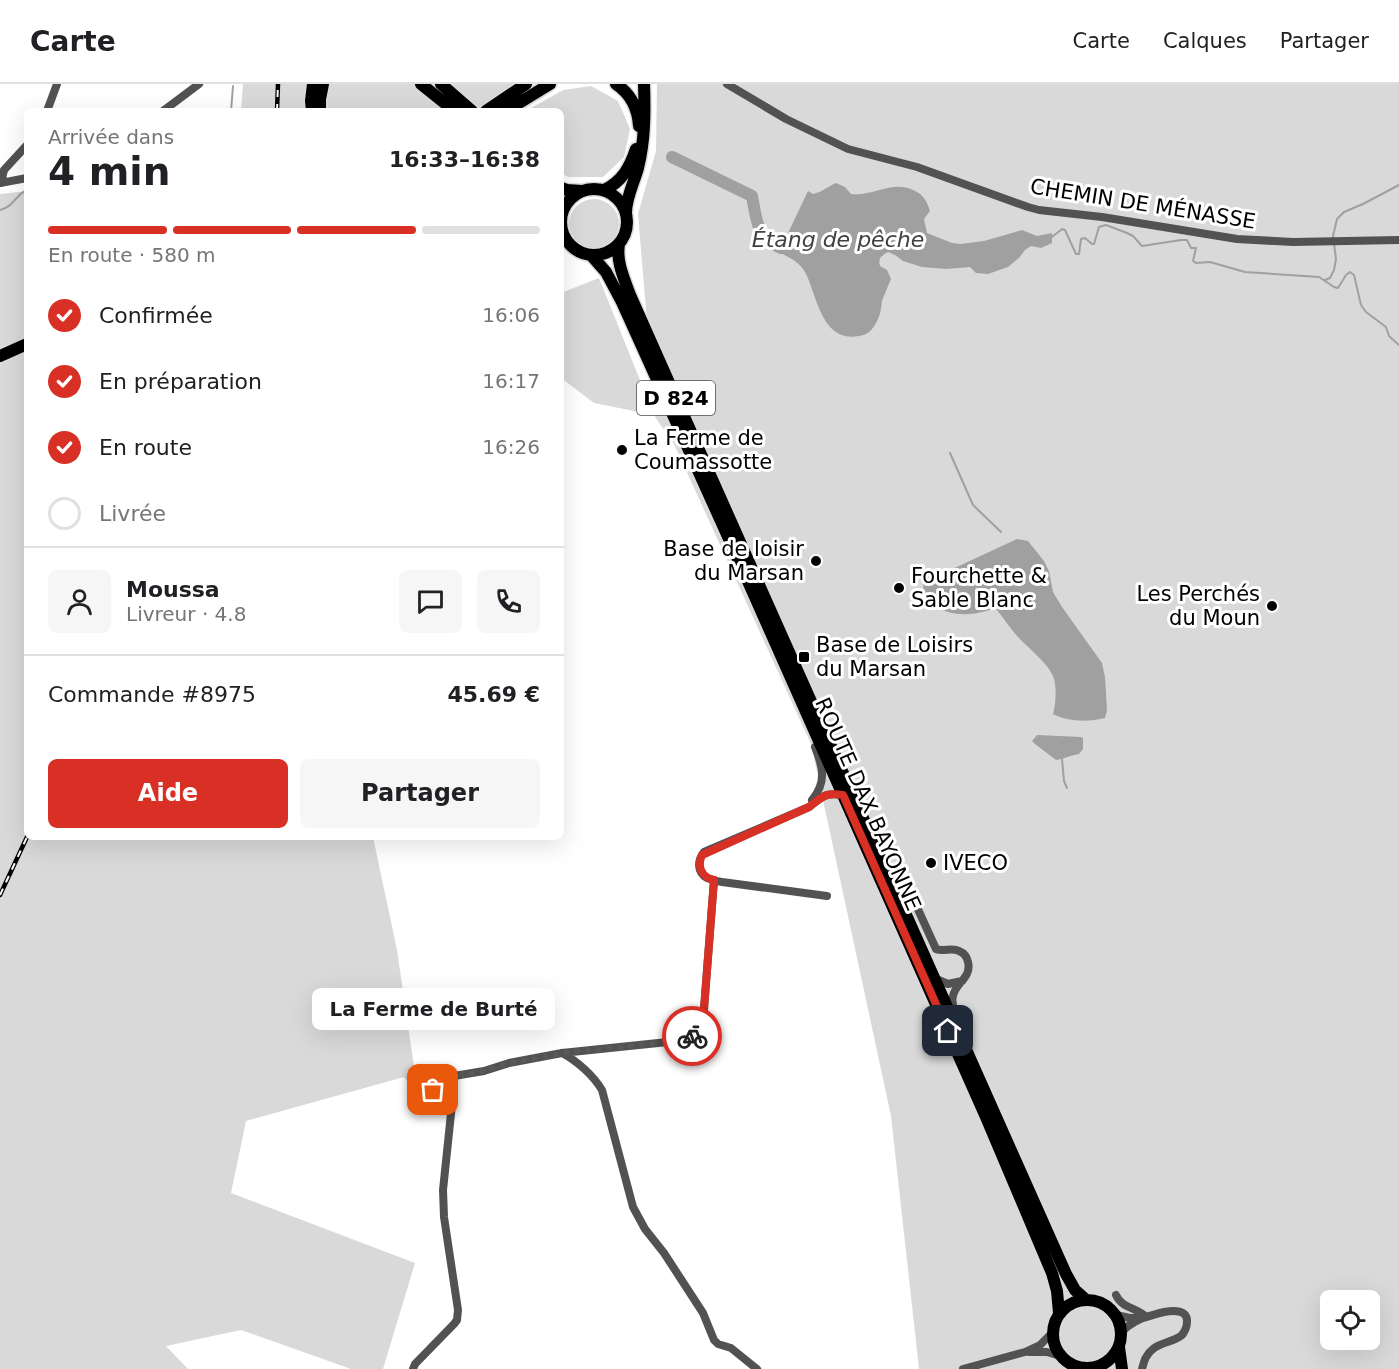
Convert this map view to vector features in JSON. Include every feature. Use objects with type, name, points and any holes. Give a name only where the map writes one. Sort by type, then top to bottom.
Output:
[{"type":"main road","points":[[421,84],[452,108]]},
{"type":"main road","points":[[430,84],[456,108]]},
{"type":"main road","points":[[441,84],[469,108]]},
{"type":"main road","points":[[498,108],[526,84]]},
{"type":"main road","points":[[499,108],[535,87],[550,84]]},
{"type":"main road","points":[[604,190],[617,183],[626,172],[639,134],[639,118],[635,106],[627,93],[616,84]]},
{"type":"main road","points":[[564,233],[568,243],[575,249],[591,255],[603,254],[619,244],[626,230],[627,202],[638,168],[644,134],[644,84]]},
{"type":"main road","points":[[312,108],[312,93],[320,85]]},
{"type":"main road","points":[[320,85],[320,108]]},
{"type":"main road","points":[[564,189],[582,191]]},
{"type":"main road","points":[[564,209],[569,200],[582,191],[604,190],[618,199],[626,214]]},
{"type":"main road","name":"D 824","points":[[619,244],[620,268],[630,295],[1066,1274],[1085,1299]]},
{"type":"main road","name":"ROUTE DAX BAYONNE","points":[[591,255],[606,272],[622,302],[843,795],[1030,1219],[1052,1273],[1059,1301],[1059,1313]]},
{"type":"main road","points":[[0,356],[24,345]]},
{"type":"main road","points":[[0,363],[24,351]]},
{"type":"main road","points":[[1119,1347],[1110,1359],[1098,1366],[1092,1368],[1074,1366],[1060,1356],[1056,1349],[1052,1333],[1055,1319],[1066,1306],[1075,1301],[1097,1300],[1108,1306],[1120,1324],[1119,1347],[1122,1369]]},
{"type":"street","points":[[48,108],[57,84]]},
{"type":"street","points":[[167,108],[199,84]]},
{"type":"street","name":"CHEMIN DE MÉNASSE","points":[[727,84],[786,119],[848,149],[917,166],[1039,210],[1102,217],[1237,239],[1293,242],[1399,240]]},
{"type":"street","points":[[24,148],[4,170],[0,183],[24,179]]},
{"type":"street","points":[[788,672],[823,769],[822,780],[815,796],[799,810]]},
{"type":"street","points":[[827,896],[714,880],[706,877],[699,866],[700,857],[704,852],[809,807],[826,794],[843,795]]},
{"type":"street","points":[[433,1090],[454,1076],[484,1071],[509,1063],[562,1053],[687,1040],[698,1031],[703,1022],[714,880]]},
{"type":"street","points":[[906,883],[936,949],[941,951],[956,949],[966,958],[969,968],[964,981],[954,992],[954,1007],[977,1064],[984,1089]]},
{"type":"street","points":[[934,978],[948,984],[964,981]]},
{"type":"street","points":[[562,1053],[590,1075],[602,1090],[633,1206],[645,1229],[664,1253],[703,1312],[711,1336],[718,1344],[731,1348],[757,1369]]},
{"type":"street","points":[[413,1369],[415,1364],[457,1320],[458,1311],[444,1216],[443,1190],[452,1104],[447,1080]]},
{"type":"street","points":[[1116,1295],[1125,1306],[1142,1312],[1146,1317]]},
{"type":"street","points":[[1121,1334],[1131,1324],[1163,1312],[1177,1311],[1186,1316],[1187,1323],[1181,1335],[1149,1352],[1142,1369]]},
{"type":"street","points":[[1116,1315],[1130,1318],[1146,1317]]},
{"type":"street","points":[[963,1369],[992,1366],[1040,1345],[1052,1333]]},
{"type":"street","points":[[1025,1352],[1047,1352],[1060,1356]]},
{"type":"shaded area","points":[[243,84],[308,84],[305,108],[241,108]]},
{"type":"shaded area","points":[[327,84],[417,84],[449,108],[328,108],[325,88]]},
{"type":"shaded area","points":[[449,84],[514,84],[478,108]]},
{"type":"shaded area","points":[[657,84],[1399,84],[1399,1369],[919,1369],[891,1116],[811,744],[674,444],[655,417],[638,214],[656,151]]},
{"type":"shaded area","points":[[591,86],[618,101],[630,129],[624,157],[603,177],[568,177],[564,175],[564,108],[531,108],[563,90]]},
{"type":"shaded area","points":[[24,191],[24,840],[374,840],[397,950],[418,1094],[404,1077],[246,1121],[231,1193],[415,1263],[383,1369],[351,1369],[241,1330],[166,1346],[188,1369],[0,1369],[0,194]]},
{"type":"shaded area","points":[[589,199],[599,199],[612,206],[619,219],[619,229],[612,242],[599,249],[589,249],[580,245],[573,238],[569,229],[569,219],[573,210],[580,203]]},
{"type":"shaded area","points":[[599,278],[654,415],[594,403],[564,380],[564,292]]},
{"type":"water","name":"Étang de pêche","points":[[836,183],[845,187],[851,194],[897,187],[905,187],[916,192],[924,198],[930,211],[924,219],[927,233],[952,243],[984,241],[1022,230],[1037,236],[1052,233],[1052,243],[1041,248],[1031,246],[1008,267],[988,274],[976,273],[970,267],[946,269],[922,267],[903,261],[888,252],[879,261],[880,266],[887,270],[891,279],[882,301],[880,315],[866,334],[846,336],[836,332],[828,325],[803,268],[779,252],[808,191],[813,194]]},
{"type":"water","points":[[1017,539],[1028,541],[1044,561],[1049,571],[1053,592],[1102,663],[1107,710],[1105,718],[1065,719],[1053,714],[1056,690],[1053,676],[1042,660],[1018,637],[997,610],[972,614],[952,613],[936,607],[926,596],[923,588],[924,579],[930,575],[946,572]]},
{"type":"water","points":[[1037,735],[1081,737],[1083,738],[1083,749],[1079,754],[1056,760],[1032,741]]},
{"type":"waterway","points":[[231,108],[233,86]]},
{"type":"waterway","points":[[672,157],[752,196],[762,233],[781,248]]},
{"type":"waterway","points":[[1325,280],[1330,278],[1334,270],[1336,259],[1333,236],[1337,219],[1344,212],[1399,185]]},
{"type":"waterway","points":[[0,210],[9,206],[24,192]]},
{"type":"waterway","points":[[1052,237],[1062,229],[1065,230],[1076,254],[1079,254],[1081,239],[1085,238],[1094,244],[1099,227],[1106,225],[1133,236],[1142,246],[1187,240],[1191,248],[1196,248],[1193,261],[1196,263],[1210,262],[1245,272],[1319,277],[1338,288],[1350,272],[1354,275],[1361,305],[1366,312],[1386,327],[1389,336],[1399,345]]},
{"type":"waterway","points":[[950,453],[973,505],[1001,532]]},
{"type":"waterway","points":[[1062,759],[1067,788]]},
{"type":"railway","points":[[277,108],[278,84]]},
{"type":"railway","points":[[0,895],[26,840]]},
{"type":"way so far","points":[[433,1090],[454,1076],[484,1071],[509,1063],[562,1053],[687,1040],[692,1036]]},
{"type":"place","name":"La Ferme de Coumassotte","points":[[622,450]]},
{"type":"place","name":"Base de loisir du Marsan","points":[[816,561]]},
{"type":"place","name":"Fourchette & Sable Blanc","points":[[899,588]]},
{"type":"place","name":"Les Perchés du Moun","points":[[1272,606]]},
{"type":"place","name":"Base de Loisirs du Marsan","points":[[804,657]]},
{"type":"place","name":"IVECO","points":[[931,863]]},
{"type":"place","name":"La Ferme de Burté","points":[[433,1090]]},
{"type":"route","points":[[692,1036],[703,1022],[714,880],[706,877],[701,871],[699,862],[702,855],[704,852],[809,807],[826,794],[843,795],[948,1031]]}]
